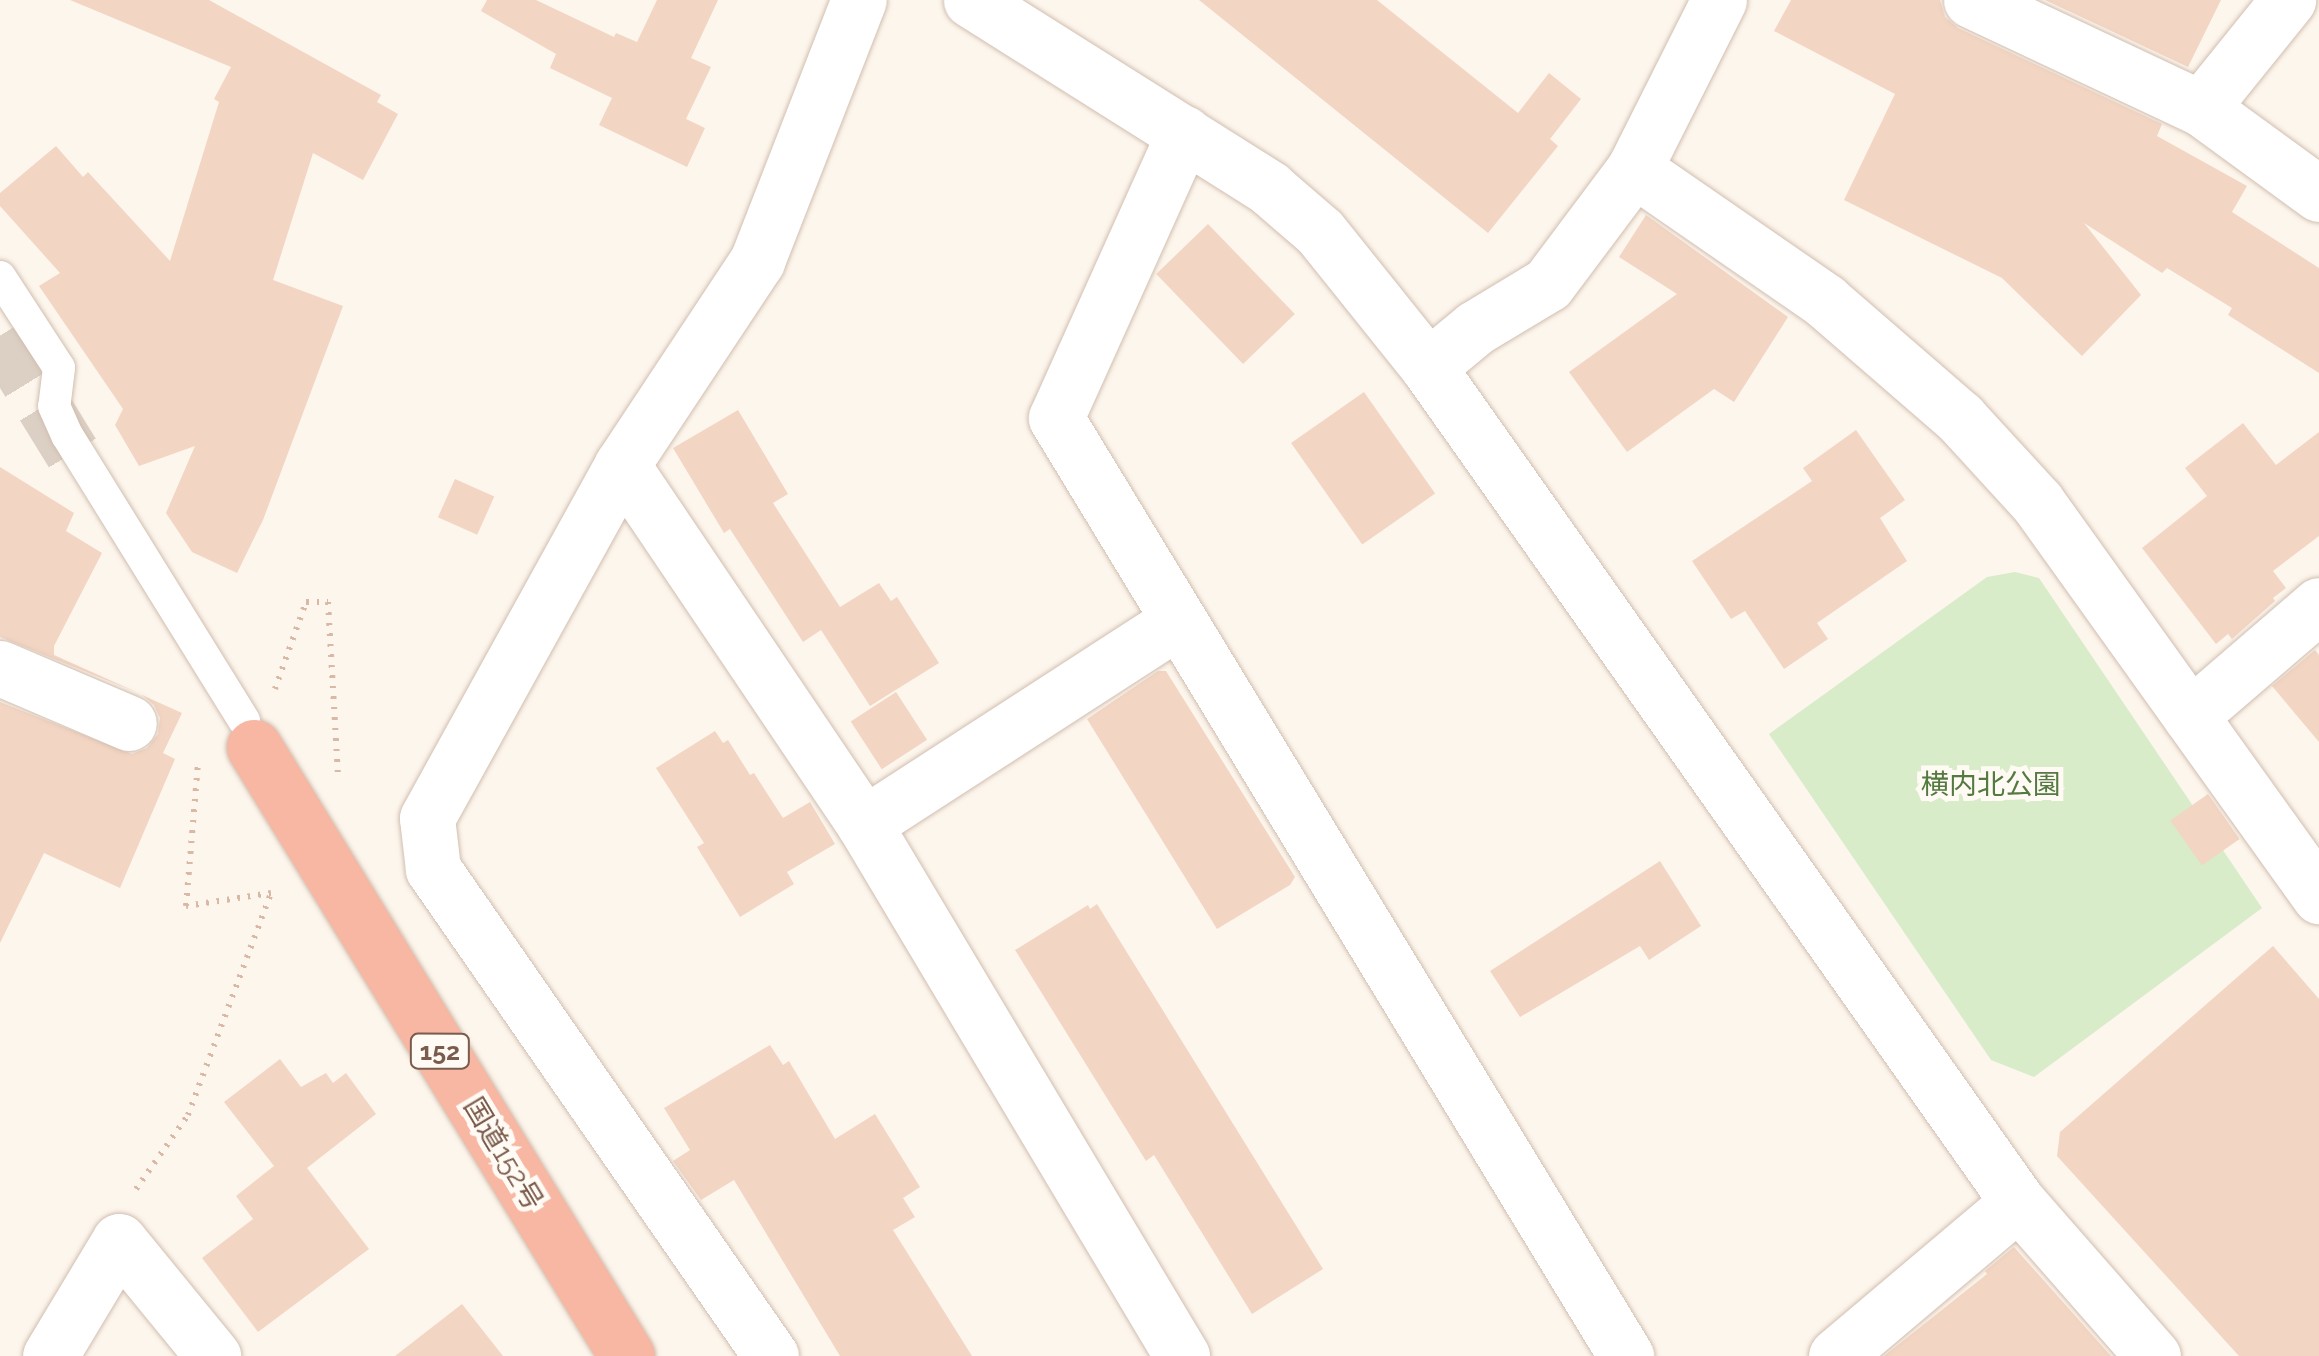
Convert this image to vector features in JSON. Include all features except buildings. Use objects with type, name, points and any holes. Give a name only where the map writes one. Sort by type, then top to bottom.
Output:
[{"type":"highway","name":"国道152号","points":[[249,734],[627,1356]]},
{"type":"street","points":[[770,1356],[433,869],[427,818],[622,465],[757,261],[859,0]]},
{"type":"street","points":[[1428,366],[1474,328],[1548,284],[1634,169],[1719,0]]},
{"type":"street","points":[[1971,0],[2202,108],[2319,194]]},
{"type":"street","points":[[2202,108],[2288,0]]},
{"type":"street","points":[[986,4],[1269,188],[1320,232],[1428,366],[2018,1202],[2152,1356]]},
{"type":"street","points":[[1184,132],[1056,418],[1626,1356]]},
{"type":"street","points":[[1634,169],[1826,301],[1960,418],[2037,502],[2319,896]]},
{"type":"street","points":[[622,465],[864,824],[1182,1356]]},
{"type":"street","points":[[2190,716],[2319,605]]},
{"type":"street","points":[[864,824],[1178,621]]},
{"type":"street","points":[[0,668],[128,723]]},
{"type":"street","points":[[1836,1356],[2018,1202]]},
{"type":"street","points":[[50,1356],[119,1241],[214,1356]]},
{"type":"lane","points":[[0,277],[58,368],[54,406],[67,435],[249,734]]},
{"type":"path","points":[[119,1241],[126,1203],[188,1115],[271,893],[186,906],[200,750],[249,734],[270,702],[306,602],[328,602],[339,784]]},
{"type":"green space","name":"横内北公園","points":[[2015,572],[2039,578],[2262,908],[2034,1077],[1991,1060],[1769,734],[1987,577]]},
{"type":"tunnel","points":[[0,335],[77,460]]}]
